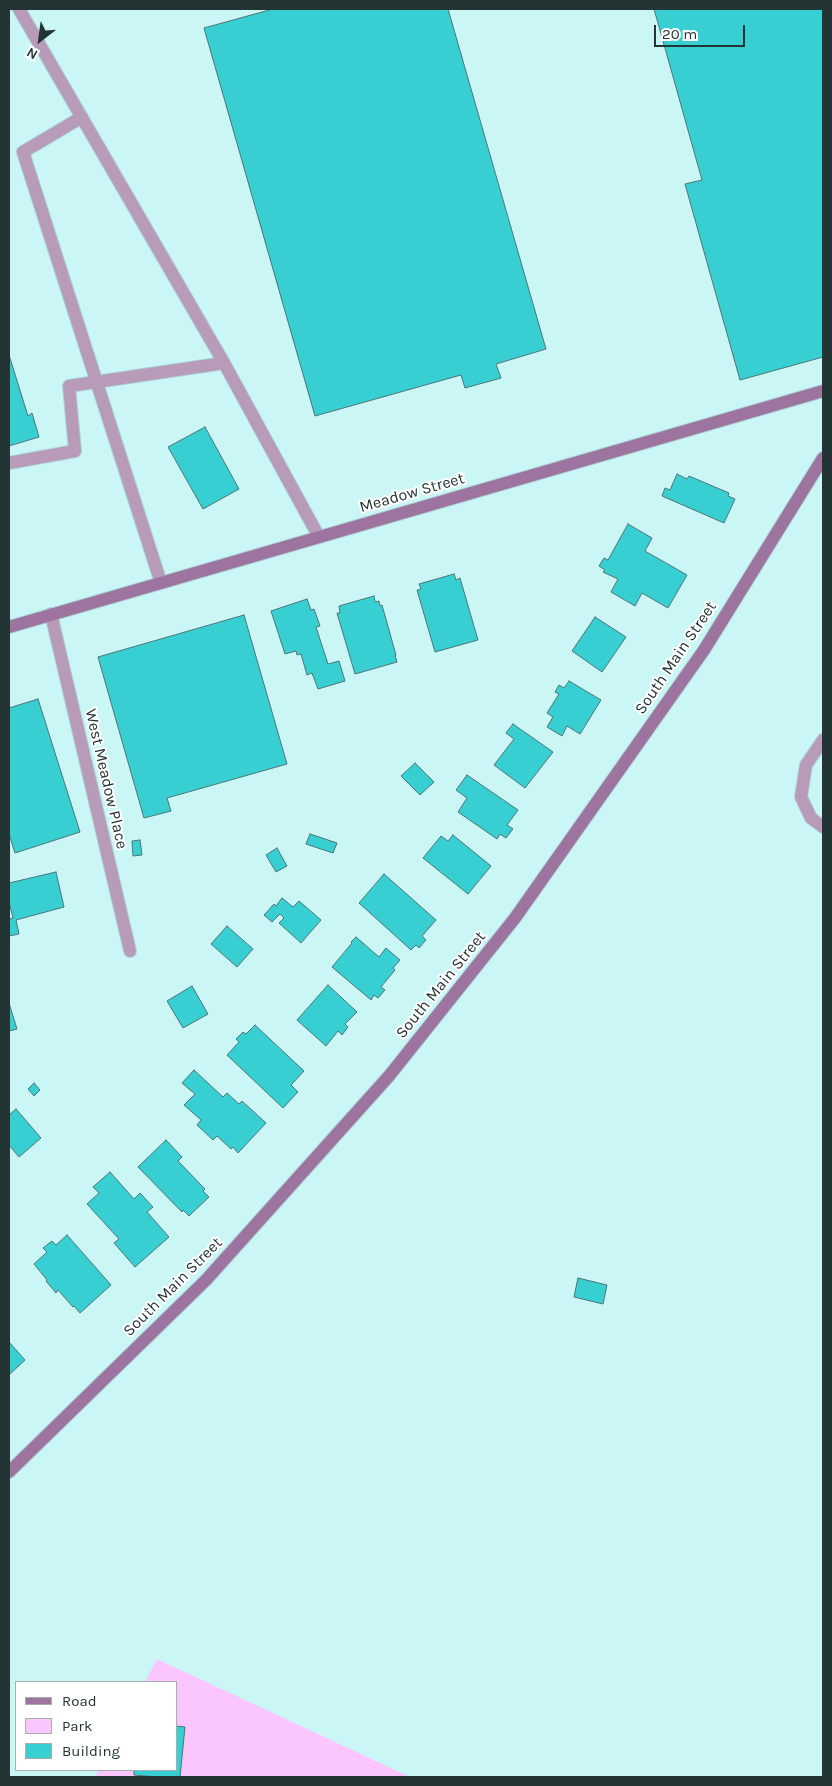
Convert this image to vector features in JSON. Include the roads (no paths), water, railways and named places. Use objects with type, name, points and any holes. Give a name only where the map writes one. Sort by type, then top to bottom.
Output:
[{"type":"main road","name":"Meadow Street","points":[[9,627],[823,391]]},
{"type":"main road","name":"South Main Street","points":[[9,1472],[206,1280],[388,1076],[527,902],[704,650],[823,458]]},
{"type":"street","points":[[19,9],[224,363],[319,537]]},
{"type":"street","points":[[82,117],[23,152],[161,583]]},
{"type":"street","points":[[9,463],[75,451],[69,386],[224,363]]},
{"type":"street","name":"West Meadow Place","points":[[51,614],[130,951]]},
{"type":"street","points":[[823,740],[806,765],[801,797],[811,818],[823,827]]}]
